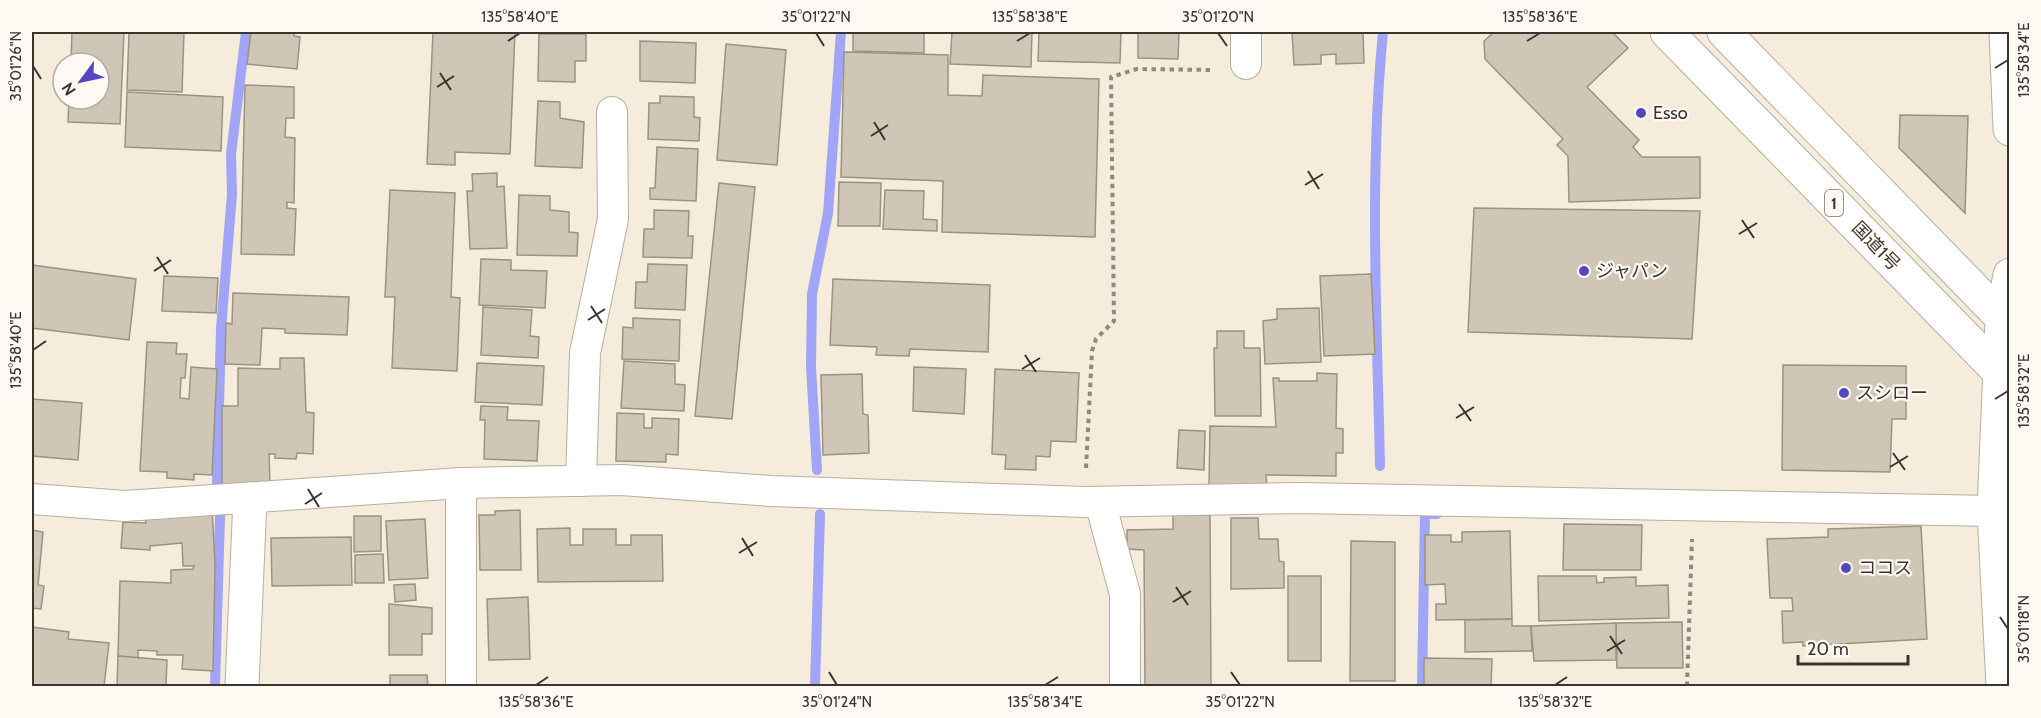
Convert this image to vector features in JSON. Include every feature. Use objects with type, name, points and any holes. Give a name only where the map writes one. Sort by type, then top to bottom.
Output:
[{"type":"main road","name":"国道1号","points":[[1667,32],[2006,379]]},
{"type":"main road","name":"1","points":[[1724,32],[2006,323]]},
{"type":"main road","points":[[2006,32],[2010,129]]},
{"type":"main road","points":[[2003,687],[1994,512],[2006,379],[2006,323],[2010,275]]},
{"type":"main road","points":[[242,687],[250,499]]},
{"type":"street","points":[[1246,32],[1246,64]]},
{"type":"street","points":[[581,481],[585,353],[613,219],[612,112]]},
{"type":"street","points":[[32,499],[125,506],[461,483],[622,480],[771,491],[1092,502],[1300,498],[1994,512]]},
{"type":"street","points":[[461,483],[461,687]]},
{"type":"street","points":[[1092,502],[1125,594],[1125,687]]},
{"type":"path","points":[[1092,502],[1092,351],[1096,339],[1114,321],[1111,77],[1137,69],[1230,70],[1246,64]]},
{"type":"path","points":[[1687,687],[1693,505]]},
{"type":"building","points":[[72,32],[124,32],[120,124],[68,122],[68,111],[111,111],[111,51],[71,51]]},
{"type":"building","points":[[129,32],[184,32],[182,92],[127,90]]},
{"type":"building","points":[[251,32],[294,32],[294,36],[300,37],[297,69],[247,64]]},
{"type":"building","points":[[433,32],[515,32],[510,154],[455,152],[455,165],[427,164]]},
{"type":"building","points":[[853,32],[924,32],[924,53],[853,51]]},
{"type":"building","points":[[952,32],[1032,32],[1031,67],[950,64]]},
{"type":"building","points":[[1039,32],[1121,32],[1120,63],[1038,61]]},
{"type":"building","points":[[1138,32],[1179,32],[1178,59],[1138,58]]},
{"type":"building","points":[[1292,32],[1363,32],[1364,63],[1336,64],[1336,54],[1321,55],[1321,64],[1294,65]]},
{"type":"building","points":[[1494,32],[1612,32],[1628,48],[1587,87],[1639,140],[1633,147],[1642,157],[1700,157],[1700,198],[1569,202],[1568,156],[1557,145],[1563,139],[1485,59],[1484,41]]},
{"type":"building","points":[[539,34],[586,34],[586,61],[575,61],[575,82],[538,81]]},
{"type":"building","points":[[640,41],[696,43],[695,83],[640,81]]},
{"type":"building","points":[[726,44],[786,50],[777,165],[717,160]]},
{"type":"building","points":[[844,52],[948,55],[948,95],[982,96],[983,75],[1099,79],[1095,237],[942,232],[943,181],[841,177]]},
{"type":"building","points":[[245,85],[294,87],[294,118],[286,118],[285,137],[295,138],[294,203],[287,202],[287,208],[296,209],[294,255],[241,254]]},
{"type":"building","points":[[127,92],[223,97],[221,151],[125,147]]},
{"type":"building","points":[[660,96],[694,97],[694,117],[700,118],[699,141],[648,139],[649,103],[660,103]]},
{"type":"building","points":[[538,101],[560,102],[560,118],[584,122],[582,168],[535,166]]},
{"type":"building","points":[[1900,115],[1968,116],[1965,213],[1899,148]]},
{"type":"building","points":[[657,147],[698,149],[696,201],[650,199],[650,188],[655,188]]},
{"type":"building","points":[[497,173],[497,187],[504,186],[507,248],[470,249],[467,191],[473,191],[472,174]]},
{"type":"building","points":[[839,182],[881,183],[880,226],[838,226]]},
{"type":"building","points":[[719,183],[755,187],[732,419],[695,416]]},
{"type":"building","points":[[390,190],[455,193],[451,297],[460,298],[457,371],[392,368],[395,297],[385,297]]},
{"type":"building","points":[[885,190],[924,191],[923,219],[937,220],[937,231],[883,229]]},
{"type":"building","points":[[519,195],[550,196],[550,210],[569,212],[569,232],[578,233],[577,256],[517,255]]},
{"type":"building","name":"ジャパン","points":[[1474,208],[1700,211],[1692,339],[1468,332]]},
{"type":"building","points":[[654,210],[689,211],[688,236],[693,236],[692,258],[643,257],[644,229],[654,229]]},
{"type":"building","points":[[481,259],[511,260],[511,270],[547,271],[545,308],[479,305]]},
{"type":"building","points":[[648,264],[687,265],[685,310],[635,308],[636,282],[647,282]]},
{"type":"building","points":[[32,265],[136,279],[129,340],[32,328]]},
{"type":"building","points":[[1371,274],[1375,354],[1324,356],[1320,276]]},
{"type":"building","points":[[164,276],[218,278],[216,313],[162,311]]},
{"type":"building","points":[[833,279],[990,285],[988,352],[910,349],[909,356],[876,355],[877,347],[830,345]]},
{"type":"building","points":[[233,293],[349,297],[347,335],[285,333],[285,329],[262,328],[260,365],[225,364],[226,323],[232,324]]},
{"type":"building","points":[[483,307],[532,310],[530,336],[539,337],[538,358],[481,355]]},
{"type":"building","points":[[1319,308],[1321,362],[1265,364],[1263,321],[1277,319],[1277,309]]},
{"type":"building","points":[[633,318],[680,320],[679,361],[622,359],[623,327],[633,328]]},
{"type":"building","points":[[1217,331],[1244,331],[1244,348],[1260,348],[1261,416],[1215,416],[1214,348],[1217,348]]},
{"type":"building","points":[[147,342],[177,343],[176,354],[187,354],[185,378],[181,378],[180,398],[189,399],[191,367],[217,369],[212,475],[194,474],[194,480],[167,478],[167,472],[140,471]]},
{"type":"building","points":[[280,358],[304,358],[306,412],[314,413],[313,454],[297,453],[296,459],[275,458],[275,454],[269,454],[270,484],[222,485],[222,406],[238,406],[238,368],[280,369]]},
{"type":"building","points":[[624,361],[675,364],[675,384],[685,385],[684,411],[621,408]]},
{"type":"building","points":[[477,363],[544,366],[542,405],[475,402]]},
{"type":"building","name":"スシロー","points":[[1783,365],[1906,366],[1906,419],[1892,419],[1890,472],[1782,470]]},
{"type":"building","points":[[914,367],[966,369],[964,414],[913,411]]},
{"type":"building","points":[[995,369],[1079,373],[1076,442],[1051,441],[1050,457],[1036,456],[1036,470],[1005,469],[1006,455],[992,454]]},
{"type":"building","points":[[1317,373],[1337,374],[1336,428],[1343,429],[1343,453],[1336,453],[1336,476],[1266,475],[1267,487],[1209,486],[1210,426],[1276,427],[1273,378],[1279,378],[1279,381],[1317,381]]},
{"type":"building","points":[[862,374],[863,414],[868,415],[869,453],[823,455],[821,375]]},
{"type":"building","points":[[32,399],[82,403],[78,460],[32,456]]},
{"type":"building","points":[[481,406],[508,407],[507,420],[539,421],[537,461],[484,459],[485,420],[480,420]]},
{"type":"building","points":[[617,413],[644,414],[644,428],[652,428],[652,418],[679,419],[678,455],[666,454],[666,462],[616,461]]},
{"type":"building","points":[[1179,430],[1205,431],[1204,470],[1177,468]]},
{"type":"building","points":[[212,508],[215,565],[213,671],[182,669],[183,655],[157,655],[157,651],[138,650],[138,658],[118,656],[120,581],[171,583],[171,570],[193,569],[194,566],[183,566],[182,543],[150,546],[150,550],[121,548],[123,522],[146,523],[145,515]]},
{"type":"building","points":[[520,510],[521,570],[480,570],[479,515],[495,515],[495,511]]},
{"type":"building","points":[[1173,515],[1210,515],[1211,686],[1145,686],[1144,550],[1127,549],[1127,530],[1173,529]]},
{"type":"building","points":[[354,516],[381,516],[381,551],[354,552]]},
{"type":"building","points":[[1231,518],[1258,518],[1259,539],[1278,539],[1279,561],[1284,562],[1284,588],[1231,589]]},
{"type":"building","points":[[425,519],[428,578],[389,580],[386,521]]},
{"type":"building","points":[[1564,524],[1642,525],[1641,570],[1563,570]]},
{"type":"building","name":"ココス","points":[[1921,526],[1927,639],[1803,646],[1803,642],[1783,643],[1782,611],[1793,611],[1792,598],[1770,598],[1767,539],[1828,537],[1828,529]]},
{"type":"building","points":[[570,528],[570,545],[583,545],[583,529],[616,529],[616,545],[631,545],[631,535],[662,535],[663,581],[538,582],[537,529]]},
{"type":"building","points":[[32,530],[43,532],[38,585],[44,586],[41,609],[32,608]]},
{"type":"building","points":[[1510,531],[1512,619],[1436,620],[1436,604],[1446,604],[1445,584],[1425,585],[1425,535],[1451,535],[1451,542],[1462,542],[1462,532]]},
{"type":"building","points":[[351,537],[352,585],[272,586],[271,538]]},
{"type":"building","points":[[1351,541],[1395,542],[1395,681],[1350,681]]},
{"type":"building","points":[[383,554],[384,583],[355,583],[355,555]]},
{"type":"building","points":[[1288,576],[1321,576],[1321,661],[1288,661]]},
{"type":"building","points":[[1538,576],[1596,576],[1597,583],[1604,582],[1604,578],[1636,577],[1636,586],[1668,585],[1669,618],[1539,621]]},
{"type":"building","points":[[415,584],[416,600],[395,602],[394,585]]},
{"type":"building","points":[[528,597],[530,659],[489,660],[487,599]]},
{"type":"building","points":[[389,604],[432,608],[432,634],[422,634],[422,655],[389,655]]},
{"type":"building","points":[[1512,619],[1512,626],[1531,626],[1532,651],[1465,652],[1465,620]]},
{"type":"building","points":[[1682,622],[1683,668],[1617,668],[1616,623]]},
{"type":"building","points":[[1616,623],[1616,660],[1534,661],[1531,626]]},
{"type":"building","points":[[32,627],[69,632],[68,639],[109,643],[104,686],[32,686]]},
{"type":"building","points":[[118,656],[167,660],[166,686],[117,686]]},
{"type":"building","points":[[1424,658],[1492,659],[1491,686],[1424,686]]},
{"type":"building","points":[[390,675],[427,675],[428,686],[390,686]]},
{"type":"waterway","points":[[217,484],[221,329],[232,194],[231,154],[246,32]]},
{"type":"waterway","points":[[817,470],[811,367],[812,294],[828,213],[841,32]]},
{"type":"waterway","points":[[1380,466],[1375,194],[1383,32]]},
{"type":"waterway","points":[[815,686],[820,514]]},
{"type":"waterway","points":[[1422,686],[1425,514],[1437,514]]},
{"type":"waterway","points":[[215,686],[220,516]]},
{"type":"place","name":"Esso","points":[[1641,113]]},
{"type":"place","name":"ジャパン","points":[[1584,271]]},
{"type":"place","name":"スシロー","points":[[1844,393]]},
{"type":"place","name":"ココス","points":[[1846,568]]}]
